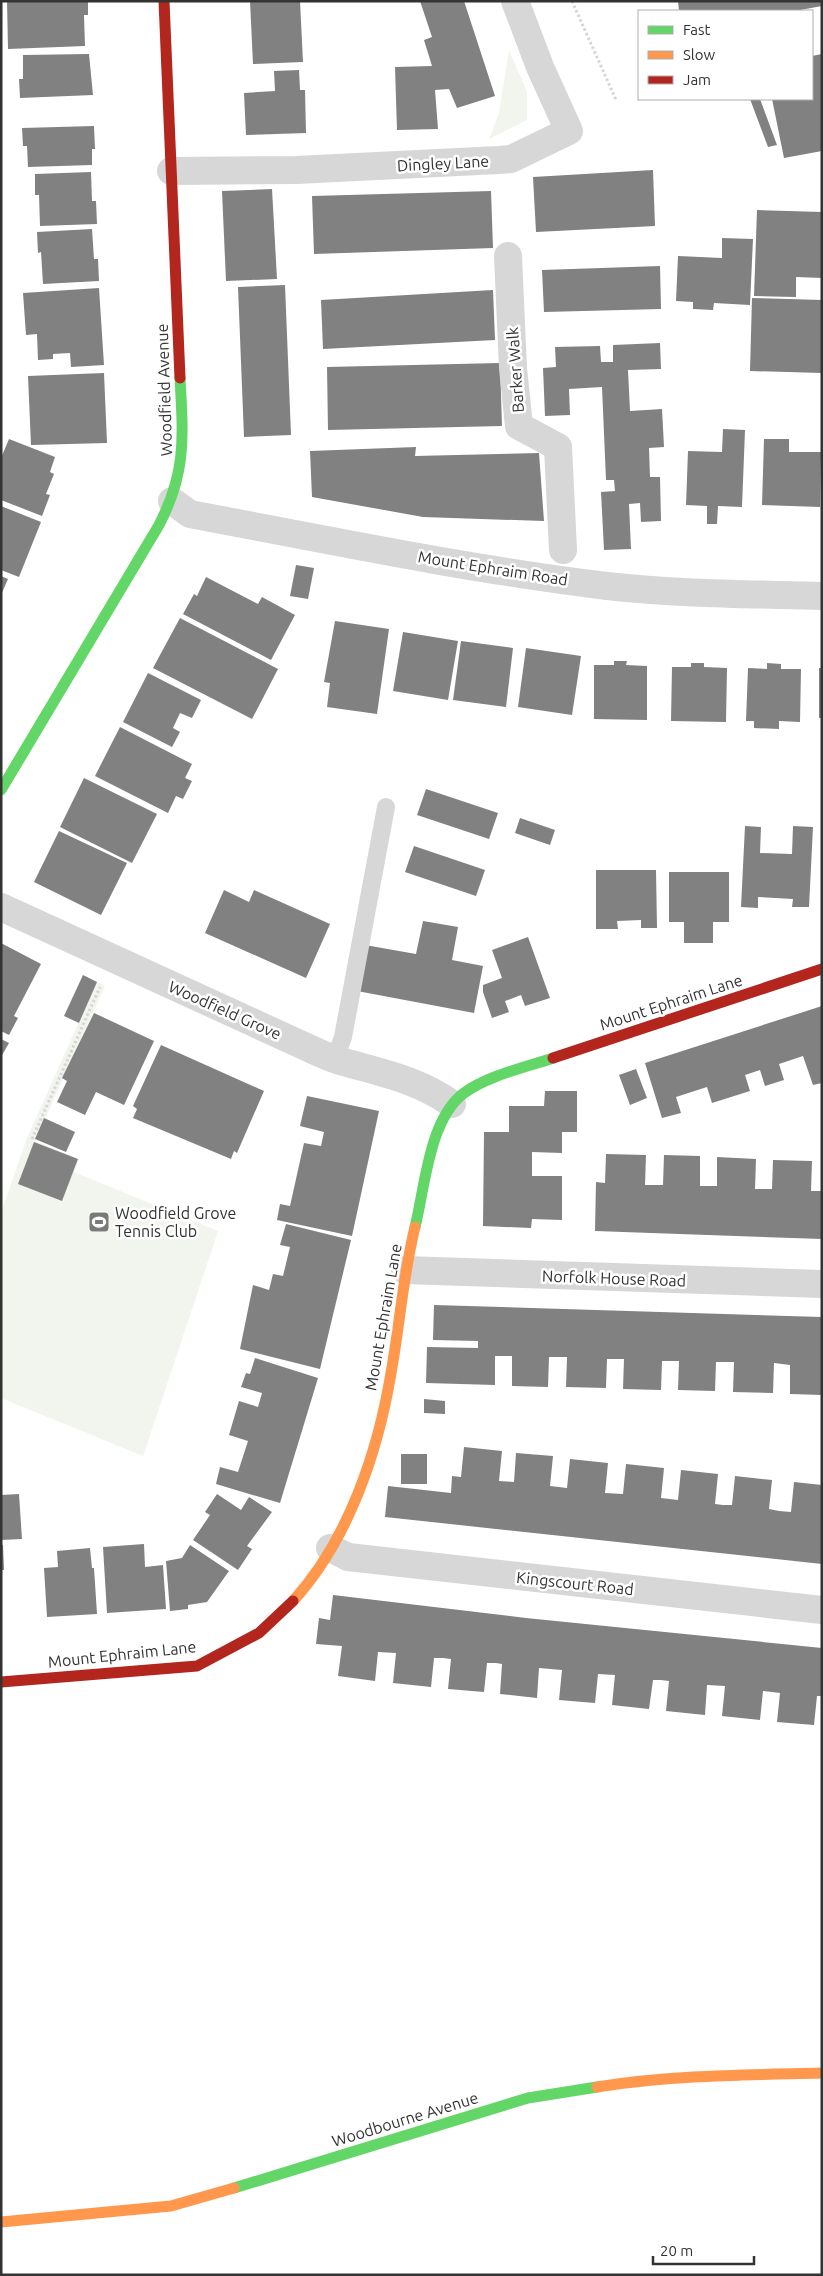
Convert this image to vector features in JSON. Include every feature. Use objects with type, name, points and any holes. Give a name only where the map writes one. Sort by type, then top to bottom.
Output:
[{"type":"street","name":"Woodfield Avenue","points":[[1,790],[172,501],[181,471],[183,439],[164,1]]},
{"type":"street","name":"Dingley Lane","points":[[171,171],[296,170],[499,160],[523,154],[569,132],[540,67],[515,1]]},
{"type":"street","name":"Barker Walk","points":[[508,256],[513,368],[519,426],[558,447],[563,550]]},
{"type":"street","name":"Mount Ephraim Road","points":[[172,501],[190,514],[481,567],[598,584],[684,592],[822,596]]},
{"type":"street","name":"Woodfield Grove","points":[[1,907],[335,1059],[397,1076],[439,1094],[452,1104]]},
{"type":"street","name":"Mount Ephraim Lane","points":[[1,1682],[196,1666],[226,1652],[277,1618],[316,1571],[348,1517],[368,1464],[388,1390],[406,1270],[441,1123],[452,1104],[471,1089],[510,1072],[822,969]]},
{"type":"street","name":"Norfolk House Road","points":[[406,1270],[822,1284]]},
{"type":"street","name":"Kingscourt Road","points":[[330,1548],[348,1557],[822,1610]]},
{"type":"street","name":"Woodbourne Avenue","points":[[1,2222],[171,2206],[286,2174],[528,2098],[656,2079],[822,2073]]},
{"type":"lane","points":[[335,1059],[343,1037],[386,807]]},
{"type":"path","points":[[572,1],[616,100]]},
{"type":"path","points":[[32,1139],[101,984]]},
{"type":"shaded area","points":[[509,50],[527,92],[527,120],[489,139],[499,113]]},
{"type":"shaded area","name":"Woodfield Grove Tennis Club","points":[[97,982],[105,986],[35,1141],[79,1159],[74,1172],[218,1231],[143,1456],[1,1398],[1,1213],[27,1138]]},
{"type":"building","points":[[7,1],[88,1],[88,15],[84,15],[85,46],[8,49]]},
{"type":"building","points":[[250,1],[300,1],[303,62],[253,64]]},
{"type":"building","points":[[420,1],[464,1],[495,96],[457,108],[449,89],[435,90],[438,129],[397,130],[395,67],[432,66],[424,40],[432,37]]},
{"type":"building","points":[[678,1],[822,1],[822,6],[800,10],[679,10]]},
{"type":"building","points":[[89,54],[93,95],[20,98],[19,79],[23,79],[23,55]]},
{"type":"building","points":[[822,54],[822,151],[784,158],[772,100],[813,100],[813,56]]},
{"type":"building","points":[[299,70],[300,90],[305,90],[306,133],[246,135],[244,93],[275,91],[274,71]]},
{"type":"building","points":[[750,100],[760,100],[777,145],[768,147]]},
{"type":"building","points":[[94,126],[95,149],[92,149],[92,165],[28,167],[27,146],[23,146],[22,128]]},
{"type":"building","points":[[653,170],[655,226],[536,232],[533,177]]},
{"type":"building","points":[[91,172],[92,201],[96,201],[97,224],[40,226],[39,195],[35,195],[35,174]]},
{"type":"building","points":[[272,189],[277,279],[226,281],[222,191]]},
{"type":"building","points":[[491,191],[493,248],[314,254],[312,196]]},
{"type":"building","points":[[757,210],[822,212],[822,278],[796,277],[796,297],[754,296]]},
{"type":"building","points":[[92,229],[94,259],[98,259],[99,281],[43,284],[41,252],[38,253],[37,232]]},
{"type":"building","points":[[722,238],[753,239],[750,305],[714,303],[713,310],[693,309],[693,302],[676,301],[678,256],[722,258]]},
{"type":"building","points":[[660,266],[661,309],[544,312],[542,270]]},
{"type":"building","points":[[285,285],[291,435],[244,437],[238,287]]},
{"type":"building","points":[[99,288],[104,365],[71,367],[70,353],[53,354],[53,359],[38,360],[37,334],[26,335],[23,293]]},
{"type":"building","points":[[493,290],[495,340],[323,349],[321,300]]},
{"type":"building","points":[[752,298],[822,300],[822,373],[750,371]]},
{"type":"building","points":[[660,343],[661,369],[628,370],[630,411],[662,409],[664,447],[649,448],[650,477],[660,477],[661,521],[641,522],[640,503],[629,504],[631,549],[604,550],[601,492],[615,491],[614,480],[606,480],[602,387],[569,389],[570,415],[545,416],[543,368],[556,367],[555,347],[600,346],[601,362],[613,362],[613,345]]},
{"type":"building","points":[[500,363],[502,426],[328,430],[327,367]]},
{"type":"building","points":[[104,373],[107,443],[31,445],[28,376]]},
{"type":"building","points":[[723,429],[745,430],[742,507],[718,506],[717,524],[707,524],[707,506],[686,505],[688,451],[722,452]]},
{"type":"building","points":[[9,439],[55,457],[50,472],[54,474],[46,494],[50,495],[42,516],[1,500],[1,458]]},
{"type":"building","points":[[764,439],[789,439],[789,452],[821,452],[820,507],[762,505]]},
{"type":"building","points":[[416,447],[415,456],[539,453],[544,521],[423,517],[312,497],[310,451]]},
{"type":"building","points":[[1,506],[41,522],[19,577],[1,570]]},
{"type":"building","points":[[296,565],[314,568],[308,599],[290,596]]},
{"type":"building","points":[[1,576],[8,579],[1,595]]},
{"type":"building","points":[[206,577],[258,604],[262,597],[295,615],[271,660],[183,614],[194,594],[197,596]]},
{"type":"building","points":[[180,618],[278,669],[252,719],[153,668]]},
{"type":"building","points":[[335,621],[389,629],[377,714],[327,707],[330,683],[324,682]]},
{"type":"building","points":[[403,632],[458,641],[448,700],[393,691]]},
{"type":"building","points":[[461,641],[513,648],[506,707],[453,700]]},
{"type":"building","points":[[526,648],[581,656],[572,715],[518,707]]},
{"type":"building","points":[[614,661],[627,661],[626,665],[647,666],[647,720],[594,719],[594,665],[614,665]]},
{"type":"building","points":[[691,663],[704,663],[704,667],[727,668],[726,722],[671,721],[672,667],[691,667]]},
{"type":"building","points":[[767,663],[781,664],[781,669],[801,669],[800,722],[779,721],[779,729],[754,728],[754,721],[746,721],[748,668],[767,669]]},
{"type":"building","points":[[819,668],[822,668],[822,718],[819,718]]},
{"type":"building","points":[[148,673],[201,700],[192,718],[180,713],[173,728],[180,732],[172,747],[123,722]]},
{"type":"building","points":[[120,727],[192,764],[185,778],[192,781],[183,799],[176,796],[168,813],[95,776]]},
{"type":"building","points":[[84,778],[157,814],[132,863],[60,827]]},
{"type":"building","points":[[426,789],[498,813],[489,839],[417,815]]},
{"type":"building","points":[[520,818],[555,830],[550,845],[515,833]]},
{"type":"building","points":[[745,826],[761,827],[760,853],[792,854],[793,826],[813,827],[809,907],[792,907],[793,899],[758,897],[758,908],[741,907]]},
{"type":"building","points":[[59,831],[127,863],[101,915],[34,882]]},
{"type":"building","points":[[414,846],[485,870],[476,896],[405,872]]},
{"type":"building","points":[[596,870],[656,870],[657,928],[641,928],[641,920],[617,921],[618,929],[596,929]]},
{"type":"building","points":[[669,872],[729,872],[729,922],[713,922],[713,943],[684,943],[684,922],[669,922]]},
{"type":"building","points":[[224,890],[249,902],[254,890],[330,924],[306,978],[205,933]]},
{"type":"building","points":[[423,921],[458,927],[452,960],[483,966],[474,1013],[357,991],[365,945],[416,954]]},
{"type":"building","points":[[528,937],[550,998],[525,1006],[521,995],[505,1001],[509,1012],[492,1018],[483,992],[483,985],[502,978],[492,950]]},
{"type":"building","points":[[1,943],[41,964],[14,1016],[18,1018],[9,1035],[1,1031]]},
{"type":"building","points":[[83,975],[97,982],[79,1023],[64,1016]]},
{"type":"building","points":[[822,1006],[822,1083],[813,1085],[803,1056],[779,1064],[784,1080],[765,1086],[760,1070],[745,1075],[750,1091],[712,1103],[707,1087],[676,1097],[681,1113],[662,1118],[645,1063]]},
{"type":"building","points":[[94,1013],[154,1041],[124,1105],[96,1092],[85,1115],[57,1102],[67,1081],[62,1078]]},
{"type":"building","points":[[1,1039],[9,1043],[1,1057]]},
{"type":"building","points":[[161,1045],[264,1091],[237,1153],[234,1151],[231,1159],[133,1118],[137,1109],[133,1106]]},
{"type":"building","points":[[636,1069],[647,1098],[630,1105],[619,1075]]},
{"type":"building","points":[[545,1091],[577,1091],[577,1132],[562,1132],[562,1153],[532,1152],[532,1176],[562,1176],[562,1220],[532,1219],[531,1228],[483,1226],[484,1132],[509,1132],[509,1106],[544,1106]]},
{"type":"building","points":[[307,1096],[379,1111],[352,1236],[277,1220],[280,1204],[290,1206],[304,1143],[321,1146],[324,1132],[300,1126]]},
{"type":"building","points":[[44,1118],[75,1132],[66,1152],[35,1139]]},
{"type":"building","points":[[34,1142],[78,1159],[62,1201],[18,1184]]},
{"type":"building","points":[[606,1154],[646,1155],[645,1185],[663,1185],[664,1155],[700,1156],[700,1186],[717,1186],[717,1157],[756,1159],[755,1189],[772,1189],[773,1160],[812,1161],[811,1191],[822,1191],[822,1239],[595,1231],[596,1182],[605,1183]]},
{"type":"building","points":[[286,1224],[351,1240],[320,1369],[240,1349],[253,1285],[269,1290],[273,1274],[283,1276],[290,1247],[280,1245]]},
{"type":"building","points":[[434,1305],[822,1317],[822,1395],[790,1394],[790,1365],[774,1363],[773,1393],[733,1392],[734,1362],[716,1362],[715,1391],[678,1390],[679,1361],[662,1361],[661,1390],[623,1389],[624,1359],[607,1359],[606,1388],[566,1387],[567,1357],[549,1357],[548,1387],[512,1386],[512,1356],[495,1356],[495,1385],[426,1383],[427,1347],[478,1348],[478,1341],[433,1340]]},
{"type":"building","points":[[255,1358],[318,1378],[280,1503],[216,1484],[220,1467],[238,1472],[248,1441],[229,1435],[239,1401],[258,1407],[262,1393],[241,1387],[246,1373],[250,1374]]},
{"type":"building","points":[[424,1399],[445,1401],[445,1414],[424,1413]]},
{"type":"building","points":[[464,1447],[502,1451],[499,1481],[514,1482],[516,1453],[553,1456],[550,1486],[567,1488],[570,1459],[608,1463],[605,1493],[623,1494],[626,1464],[664,1468],[661,1498],[678,1500],[681,1470],[718,1474],[715,1504],[723,1505],[732,1505],[735,1476],[772,1480],[769,1509],[779,1511],[791,1512],[794,1482],[822,1485],[822,1564],[385,1517],[388,1486],[451,1493],[452,1476],[461,1477]]},
{"type":"building","points":[[401,1454],[427,1454],[427,1484],[401,1484]]},
{"type":"building","points":[[19,1494],[22,1539],[1,1540],[1,1495]]},
{"type":"building","points":[[217,1494],[241,1510],[249,1497],[272,1512],[247,1546],[252,1549],[238,1570],[193,1540],[210,1515],[205,1512]]},
{"type":"building","points":[[144,1544],[145,1567],[163,1565],[166,1609],[107,1613],[103,1547]]},
{"type":"building","points":[[1,1545],[3,1545],[4,1570],[1,1570]]},
{"type":"building","points":[[190,1545],[229,1571],[207,1602],[188,1605],[188,1609],[170,1611],[166,1561],[182,1558]]},
{"type":"building","points":[[90,1548],[92,1568],[94,1568],[97,1614],[47,1617],[44,1568],[58,1567],[57,1551]]},
{"type":"building","points":[[333,1595],[526,1618],[822,1648],[822,1696],[817,1696],[814,1725],[777,1722],[780,1693],[763,1691],[760,1720],[722,1716],[725,1686],[707,1685],[705,1715],[666,1711],[669,1681],[661,1680],[653,1680],[649,1709],[612,1705],[615,1675],[598,1674],[595,1703],[559,1700],[562,1670],[539,1668],[537,1698],[500,1694],[502,1664],[496,1663],[487,1663],[484,1692],[448,1689],[451,1659],[443,1658],[434,1658],[431,1687],[393,1683],[396,1653],[378,1652],[375,1681],[338,1676],[342,1646],[316,1644],[319,1618],[330,1620]]},
{"type":"traffic: fast","points":[[1,790],[159,525],[168,506],[175,487],[181,453],[180,378]]},
{"type":"traffic: fast","points":[[415,1227],[430,1155],[443,1119],[452,1105],[464,1093],[484,1081],[553,1058]]},
{"type":"traffic: fast","points":[[234,2188],[528,2098],[597,2087]]},
{"type":"traffic: slow","points":[[293,1601],[330,1551],[345,1523],[369,1464],[385,1403],[407,1263],[415,1227]]},
{"type":"traffic: slow","points":[[597,2087],[681,2078],[822,2073]]},
{"type":"traffic: slow","points":[[1,2222],[171,2206],[234,2188]]},
{"type":"traffic: jam","points":[[164,1],[180,378]]},
{"type":"traffic: jam","points":[[553,1058],[822,969]]},
{"type":"traffic: jam","points":[[1,1682],[197,1666],[259,1633],[293,1601]]},
{"type":"place","name":"Woodfield Grove Tennis Club","points":[[99,1222]]}]
